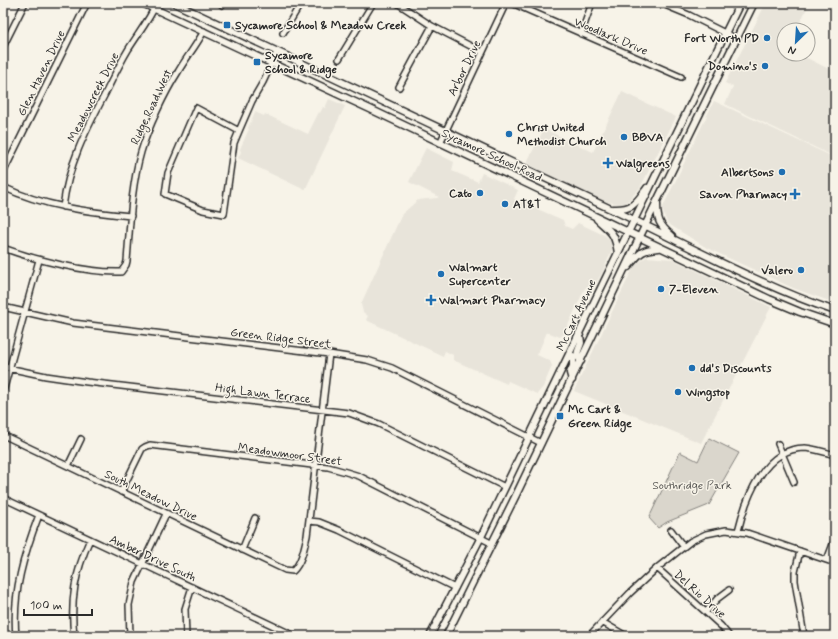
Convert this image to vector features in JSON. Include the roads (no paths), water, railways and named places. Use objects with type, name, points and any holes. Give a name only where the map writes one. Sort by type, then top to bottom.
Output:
[{"type":"main road","name":"Sycamore School Road","points":[[142,3],[156,6],[204,31],[784,306],[835,324]]},
{"type":"main road","name":"Sycamore School Road","points":[[174,3],[797,298],[835,311]]},
{"type":"main road","name":"McCart Avenue","points":[[430,636],[481,537],[628,231],[740,3]]},
{"type":"main road","name":"McCart Avenue","points":[[446,636],[572,380],[645,225],[754,3]]},
{"type":"main road","points":[[368,108],[373,97]]},
{"type":"main road","points":[[678,131],[689,136]]},
{"type":"main road","points":[[524,183],[530,171]]},
{"type":"main road","points":[[610,209],[621,209],[634,205],[655,178]]},
{"type":"main road","points":[[657,201],[657,215],[663,228],[682,243]]},
{"type":"main road","points":[[591,214],[611,231],[616,242],[618,253]]},
{"type":"main road","points":[[622,275],[641,252],[649,248],[660,248]]},
{"type":"main road","points":[[730,280],[735,269]]},
{"type":"main road","points":[[579,333],[581,342],[577,354],[581,361]]},
{"type":"main road","points":[[569,354],[573,356],[574,360],[570,373],[572,380]]},
{"type":"street","points":[[3,47],[25,3]]},
{"type":"street","name":"Glen Haven Drive","points":[[3,173],[87,3]]},
{"type":"street","points":[[283,33],[301,3]]},
{"type":"street","points":[[340,60],[373,3]]},
{"type":"street","points":[[397,3],[432,26],[482,52]]},
{"type":"street","name":"Arbor Drive","points":[[440,142],[506,3]]},
{"type":"street","name":"Woodlark Drive","points":[[512,3],[681,77]]},
{"type":"street","points":[[581,34],[592,3]]},
{"type":"street","points":[[660,3],[689,15],[737,39]]},
{"type":"street","name":"Meadowcreek Drive","points":[[63,207],[68,176],[75,154],[124,56],[144,28],[156,6]]},
{"type":"street","points":[[399,87],[432,26]]},
{"type":"street","name":"Ridge Road West","points":[[39,260],[71,267],[96,270],[121,272],[124,269],[127,261],[136,171],[144,144],[168,88],[204,31]]},
{"type":"street","points":[[239,131],[196,108],[168,173],[165,194],[203,210],[224,214],[234,143],[278,52]]},
{"type":"street","points":[[3,187],[30,199],[63,207],[96,213],[131,216]]},
{"type":"street","points":[[3,248],[39,260],[3,392]]},
{"type":"street","name":"Green Ridge Street","points":[[3,308],[73,324],[329,354],[367,360],[392,368],[530,436],[541,443]]},
{"type":"street","points":[[329,354],[309,521],[319,522],[339,530],[455,588]]},
{"type":"street","name":"High Lawn Terrace","points":[[3,366],[46,376],[87,382],[349,414],[379,424],[505,487]]},
{"type":"street","name":"South Meadow Drive","points":[[3,436],[290,572],[293,571],[298,565],[302,554],[309,521]]},
{"type":"street","points":[[68,466],[81,439]]},
{"type":"street","points":[[778,444],[794,482]]},
{"type":"street","name":"Meadowmoor Street","points":[[121,492],[142,449],[150,445],[328,467],[359,476],[492,543]]},
{"type":"street","points":[[738,531],[744,507],[752,491],[771,462],[782,454],[804,448],[835,455]]},
{"type":"street","name":"Amber Drive South","points":[[3,498],[295,636]]},
{"type":"street","points":[[130,636],[129,605],[134,582],[166,514]]},
{"type":"street","points":[[16,636],[15,614],[21,568],[26,547],[39,515]]},
{"type":"street","points":[[242,550],[255,518]]},
{"type":"street","points":[[670,530],[683,546]]},
{"type":"street","points":[[589,636],[630,593],[657,568],[690,541],[706,534],[726,530],[746,532],[835,563]]},
{"type":"street","points":[[74,636],[72,613],[73,597],[80,562],[90,539]]},
{"type":"street","points":[[827,560],[835,539]]},
{"type":"street","points":[[800,551],[795,572],[795,581],[804,636]]},
{"type":"street","name":"Del Rio Drive","points":[[657,568],[721,626],[729,636]]},
{"type":"street","points":[[186,636],[185,609],[192,587]]},
{"type":"street","points":[[706,612],[717,599],[729,590]]},
{"type":"street","points":[[602,622],[626,636]]},
{"type":"place","name":"Sycamore School & Meadow Creek","points":[[227,25]]},
{"type":"place","name":"Fort Worth PD","points":[[767,38]]},
{"type":"place","name":"Sycamore School & Ridge","points":[[257,62]]},
{"type":"place","name":"Domino's","points":[[765,66]]},
{"type":"place","name":"Christ United Methodist Church","points":[[509,134]]},
{"type":"place","name":"BBVA","points":[[624,137]]},
{"type":"place","name":"Walgreens","points":[[608,163]]},
{"type":"place","name":"Albertsons","points":[[782,172]]},
{"type":"place","name":"Cato","points":[[480,193]]},
{"type":"place","name":"Savon Pharmacy","points":[[795,194]]},
{"type":"place","name":"AT&T","points":[[505,204]]},
{"type":"place","name":"Valero","points":[[801,270]]},
{"type":"place","name":"Walmart Supercenter","points":[[441,274]]},
{"type":"place","name":"7-Eleven","points":[[661,289]]},
{"type":"place","name":"Walmart Pharmacy","points":[[431,300]]},
{"type":"place","name":"dd's Discounts","points":[[692,368]]},
{"type":"place","name":"Wingstop","points":[[678,392]]},
{"type":"place","name":"Mc Cart & Green Ridge","points":[[560,416]]},
{"type":"park label","name":"Southridge Park","points":[[692,485]]}]
